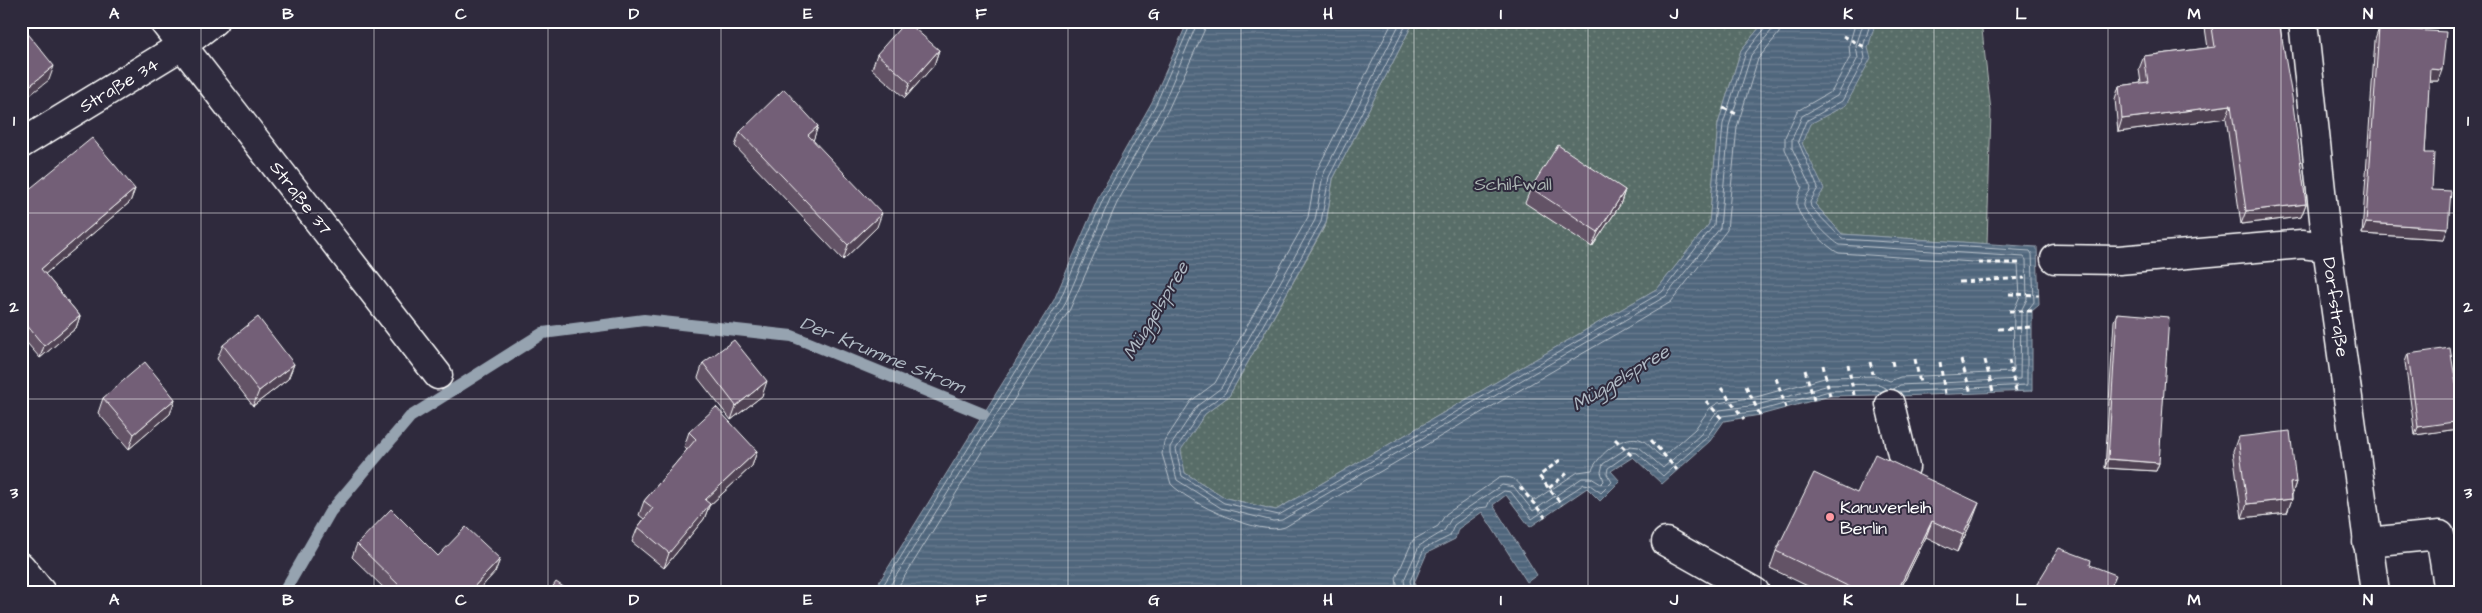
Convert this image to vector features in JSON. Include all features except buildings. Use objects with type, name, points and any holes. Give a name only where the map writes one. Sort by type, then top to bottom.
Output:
[{"type":"street","name":"Straße 37","points":[[163,21],[438,374]]},
{"type":"street","name":"Straße 34","points":[[21,144],[183,46],[214,21]]},
{"type":"street","name":"Dorfstraße","points":[[2303,21],[2327,247],[2375,592]]},
{"type":"street","points":[[2042,261],[2119,260],[2302,244],[2327,247]]},
{"type":"street","points":[[1890,404],[1905,467]]},
{"type":"street","points":[[2367,542],[2440,535],[2449,592]]},
{"type":"street","points":[[1666,542],[1755,592]]},
{"type":"street","points":[[21,567],[41,592]]},
{"type":"path","points":[[1842,36],[1868,48]]},
{"type":"path","points":[[1723,108],[1737,114]]},
{"type":"path","points":[[1978,263],[2042,261]]},
{"type":"path","points":[[1959,282],[2028,278]]},
{"type":"path","points":[[2009,294],[2038,295]]},
{"type":"path","points":[[2009,311],[2032,311]]},
{"type":"path","points":[[1998,329],[2032,327]]},
{"type":"path","points":[[1915,359],[1921,386]]},
{"type":"path","points":[[1961,360],[1970,393]]},
{"type":"path","points":[[1985,360],[1993,392]]},
{"type":"path","points":[[2009,360],[2016,392]]},
{"type":"path","points":[[1940,362],[1945,394]]},
{"type":"path","points":[[1848,364],[1854,395]]},
{"type":"path","points":[[1823,365],[1830,396]]},
{"type":"path","points":[[1805,370],[1814,400]]},
{"type":"path","points":[[1776,378],[1786,408]]},
{"type":"path","points":[[1746,386],[1760,416]]},
{"type":"path","points":[[1721,388],[1744,419]]},
{"type":"path","points":[[1706,401],[1724,421]]},
{"type":"path","points":[[1614,439],[1633,457]]},
{"type":"path","points":[[1651,440],[1677,470]]},
{"type":"path","points":[[1560,460],[1539,476],[1562,505]]},
{"type":"path","points":[[1549,488],[1570,471]]},
{"type":"path","points":[[1520,486],[1544,517]]},
{"type":"green space","name":"Schilfwall","points":[[1414,21],[1765,21],[1741,50],[1718,124],[1709,224],[1658,288],[1276,510],[1226,498],[1185,473],[1180,450],[1205,414],[1229,396],[1326,224],[1333,179]]},
{"type":"green space","points":[[1876,21],[1981,21],[1991,111],[1987,244],[1842,234],[1815,204],[1802,143],[1809,124],[1846,105]]},
{"type":"water","name":"Müggelspree","points":[[1188,21],[1414,21],[1333,179],[1326,223],[1229,396],[1205,414],[1181,450],[1185,473],[1226,498],[1276,510],[1658,288],[1709,224],[1718,124],[1741,50],[1765,21],[1876,21],[1868,48],[1871,58],[1846,105],[1810,124],[1802,143],[1824,189],[1815,204],[1842,234],[2037,247],[2039,305],[2032,311],[2032,391],[1900,396],[1880,404],[1877,395],[1830,396],[1760,415],[1724,421],[1710,441],[1662,484],[1633,457],[1611,471],[1620,481],[1600,501],[1587,488],[1530,527],[1506,495],[1493,505],[1537,575],[1527,582],[1482,512],[1458,529],[1455,539],[1427,553],[1414,583],[1418,592],[873,592],[1054,300],[1100,194],[1152,102]]},
{"type":"waterway","name":"Der Krumme Strom","points":[[284,592],[330,512],[410,417],[543,333],[644,320],[792,336],[983,414]]},
{"type":"place","name":"Kanuverleih Berlin","points":[[1830,517]]}]
